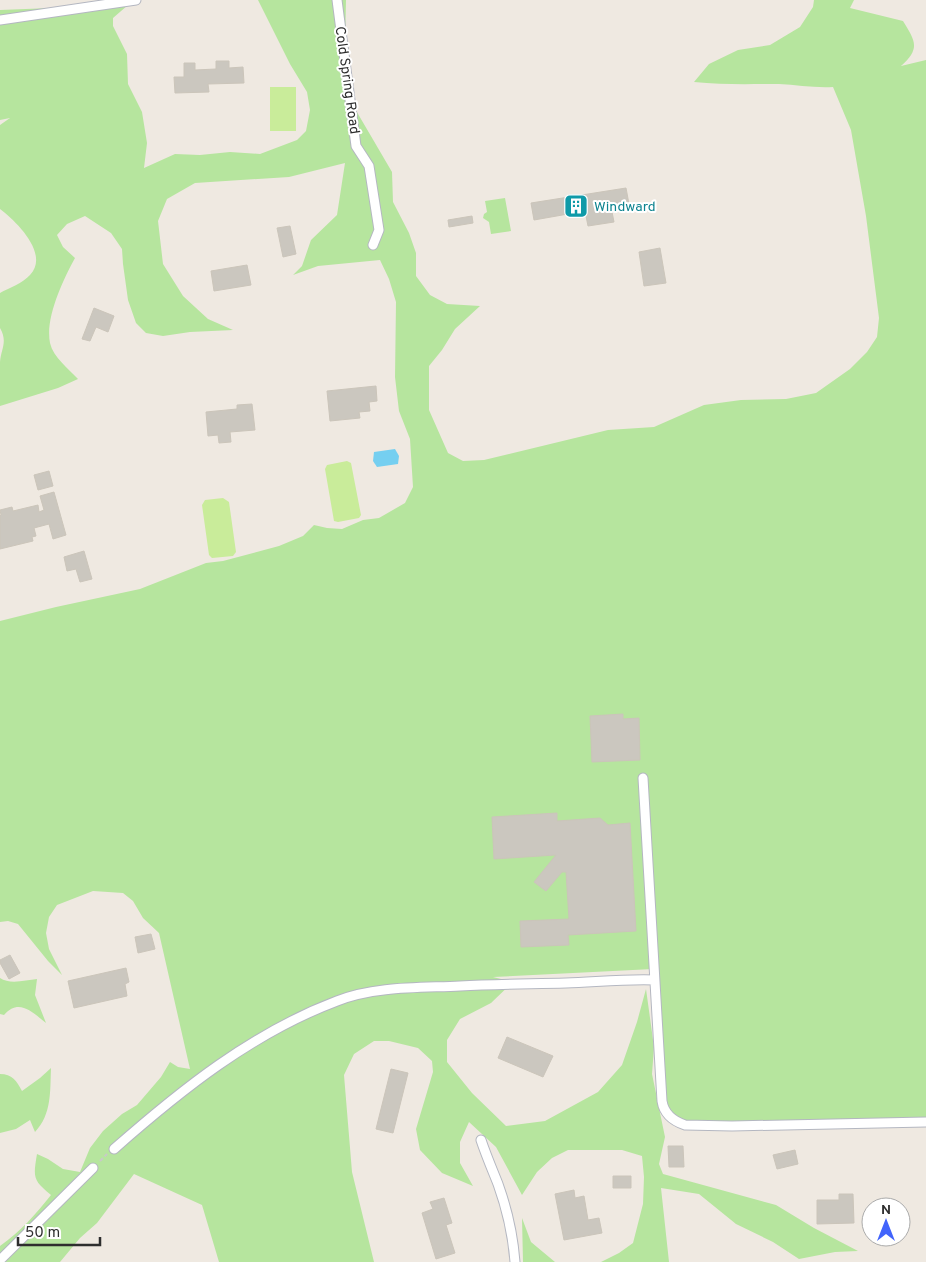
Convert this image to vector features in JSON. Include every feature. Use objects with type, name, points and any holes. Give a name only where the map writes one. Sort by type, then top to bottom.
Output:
[{"type":"street","points":[[0,20],[136,0]]},
{"type":"street","name":"Cold Spring Road","points":[[337,0],[356,146],[369,166],[379,230],[373,245]]},
{"type":"street","points":[[642,778],[662,1101],[668,1116],[678,1123],[685,1125],[732,1126],[926,1122]]},
{"type":"street","points":[[114,1149],[194,1082],[247,1046],[285,1024],[338,1000],[394,989],[654,980]]},
{"type":"street","points":[[481,1140],[486,1158],[498,1186],[509,1224],[515,1262]]},
{"type":"street","points":[[0,1260],[92,1168]]},
{"type":"path","points":[[92,1168],[114,1149]]},
{"type":"green space","points":[[258,0],[346,0],[344,90],[392,172],[393,202],[409,233],[416,253],[416,276],[430,295],[447,304],[480,306],[455,329],[429,366],[429,410],[448,453],[463,461],[484,460],[608,430],[654,427],[704,405],[741,400],[786,399],[816,393],[850,369],[867,352],[877,337],[879,318],[866,216],[851,130],[833,87],[694,82],[709,64],[738,50],[770,45],[800,27],[813,7],[814,0],[854,0],[850,8],[903,21],[913,39],[914,49],[901,66],[926,60],[926,1120],[732,1124],[678,1120],[666,1108],[653,969],[493,977],[513,982],[491,1003],[460,1019],[447,1040],[447,1062],[472,1093],[506,1126],[545,1121],[598,1092],[622,1065],[646,989],[654,1047],[652,1074],[665,1137],[659,1164],[663,1174],[776,1205],[858,1251],[835,1252],[799,1259],[773,1242],[736,1224],[699,1194],[661,1188],[669,1262],[601,1262],[633,1243],[643,1204],[644,1177],[642,1156],[622,1150],[568,1150],[552,1158],[537,1172],[522,1195],[496,1147],[469,1122],[460,1142],[460,1163],[473,1186],[442,1173],[420,1150],[416,1129],[433,1072],[432,1061],[418,1048],[389,1041],[374,1041],[354,1054],[344,1075],[352,1172],[374,1262],[219,1262],[202,1205],[134,1174],[97,1223],[80,1238],[60,1262],[0,1262],[0,1246],[40,1209],[51,1195],[41,1186],[36,1178],[37,1154],[63,1169],[80,1172],[90,1148],[103,1131],[122,1114],[137,1105],[161,1077],[170,1062],[178,1067],[190,1069],[159,933],[143,918],[133,901],[123,893],[93,891],[57,905],[49,917],[46,933],[49,949],[62,975],[18,924],[8,921],[0,922],[0,621],[140,589],[206,563],[223,561],[279,546],[303,536],[314,525],[342,529],[363,520],[379,518],[405,503],[413,487],[410,439],[399,411],[395,377],[396,302],[389,279],[380,260],[318,266],[293,275],[302,266],[311,240],[337,215],[345,163],[289,177],[195,183],[167,199],[158,221],[163,264],[183,296],[208,319],[233,330],[190,332],[163,336],[146,333],[136,323],[128,300],[122,249],[111,233],[85,216],[67,224],[57,235],[63,247],[75,258],[56,299],[49,333],[54,353],[78,379],[58,388],[0,406],[0,362],[4,337],[0,328],[0,293],[27,278],[35,267],[36,258],[34,248],[22,230],[0,209],[0,125],[10,118],[0,120],[0,10],[128,5],[113,18],[113,26],[127,54],[128,84],[142,112],[147,143],[144,168],[175,154],[200,155],[230,152],[260,154],[297,140],[306,131],[310,110],[307,92],[290,64]]},
{"type":"green space","points":[[270,87],[296,87],[296,131],[270,131]]},
{"type":"green space","points":[[505,198],[511,231],[491,234],[489,222],[483,218],[487,212],[485,201]]},
{"type":"green space","points":[[347,461],[351,463],[361,515],[359,518],[338,522],[334,521],[325,469],[327,465]]},
{"type":"green space","points":[[223,498],[229,502],[236,552],[233,556],[212,558],[209,555],[202,505],[205,500]]},
{"type":"green space","points":[[0,978],[13,982],[37,979],[35,995],[46,1023],[31,1011],[20,1007],[10,1010],[4,1015],[0,1014]]},
{"type":"green space","points":[[51,1068],[49,1102],[41,1125],[35,1132],[30,1120],[16,1129],[0,1133],[0,1074],[8,1075],[14,1079],[22,1091]]},
{"type":"green space","points":[[522,1218],[531,1242],[555,1262],[523,1262]]},
{"type":"water","points":[[395,449],[399,456],[398,464],[377,467],[373,461],[374,452]]},
{"type":"building","points":[[216,61],[229,61],[229,68],[243,67],[244,83],[208,84],[209,92],[175,93],[174,77],[184,77],[184,63],[195,63],[195,70],[216,69]]},
{"type":"building","name":"Windward","points":[[626,188],[629,204],[611,207],[614,222],[588,226],[585,211],[534,220],[531,203]]},
{"type":"building","points":[[472,216],[473,223],[449,227],[448,220]]},
{"type":"building","points":[[290,226],[296,254],[283,257],[277,228]]},
{"type":"building","points":[[660,248],[666,283],[644,286],[639,252]]},
{"type":"building","points":[[247,265],[251,285],[214,291],[211,271]]},
{"type":"building","points":[[94,308],[114,316],[108,332],[96,327],[90,341],[82,339]]},
{"type":"building","points":[[376,386],[377,401],[369,402],[370,411],[359,412],[360,418],[330,421],[327,391]]},
{"type":"building","points":[[252,404],[255,430],[230,432],[231,442],[219,443],[218,435],[208,436],[206,412],[237,409],[237,405]]},
{"type":"building","points":[[49,471],[53,486],[38,490],[34,475]]},
{"type":"building","points":[[54,492],[66,535],[53,539],[49,524],[34,528],[36,536],[32,537],[33,541],[0,549],[0,510],[12,507],[13,511],[38,505],[39,512],[44,510],[40,496]]},
{"type":"building","points":[[84,551],[92,579],[80,582],[76,569],[67,571],[64,557]]},
{"type":"building","points":[[623,714],[623,719],[639,718],[640,760],[592,762],[590,716]]},
{"type":"building","points":[[557,813],[557,821],[600,818],[608,825],[630,823],[636,931],[568,935],[569,945],[521,947],[520,921],[569,919],[566,872],[562,872],[546,891],[534,882],[556,855],[494,859],[492,817]]},
{"type":"building","points":[[151,934],[155,949],[138,953],[135,937]]},
{"type":"building","points":[[10,955],[20,973],[9,979],[0,960]]},
{"type":"building","points":[[126,968],[129,982],[125,984],[127,996],[74,1008],[68,981]]},
{"type":"building","points":[[507,1037],[553,1056],[543,1077],[498,1058]]},
{"type":"building","points":[[391,1069],[408,1073],[393,1133],[376,1129]]},
{"type":"building","points":[[668,1146],[683,1146],[684,1167],[669,1167]]},
{"type":"building","points":[[795,1150],[798,1164],[777,1169],[773,1155]]},
{"type":"building","points":[[613,1176],[631,1176],[631,1188],[613,1188]]},
{"type":"building","points":[[574,1190],[575,1198],[584,1196],[588,1220],[599,1218],[602,1233],[564,1240],[555,1194]]},
{"type":"building","points":[[839,1194],[853,1194],[854,1223],[817,1224],[817,1200],[839,1200]]},
{"type":"building","points":[[444,1198],[452,1223],[446,1225],[455,1253],[436,1259],[422,1213],[433,1209],[430,1202]]},
{"type":"place","name":"Windward","points":[[576,206]]}]
